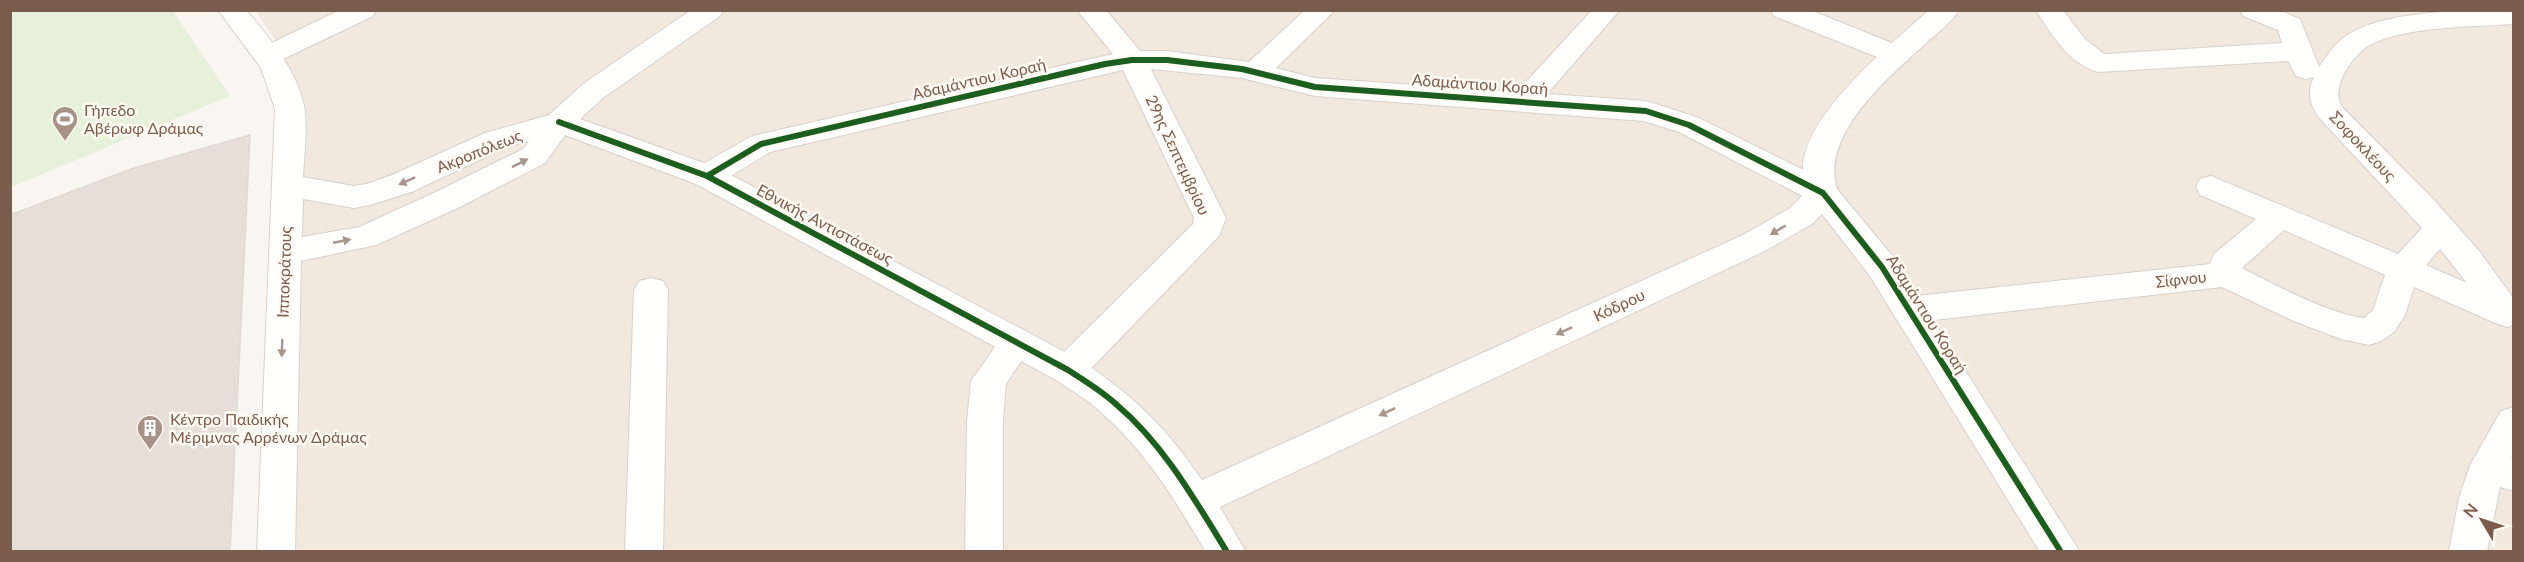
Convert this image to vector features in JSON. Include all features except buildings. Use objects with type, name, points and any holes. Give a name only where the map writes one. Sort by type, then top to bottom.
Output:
[{"type":"street","name":"Ιπποκράτους","points":[[231,10],[268,55],[288,98],[290,109],[276,552]]},
{"type":"street","points":[[268,55],[363,10]]},
{"type":"street","name":"Ακροπόλεως","points":[[286,185],[354,197],[370,194],[403,183],[495,140],[559,122],[592,91],[710,10]]},
{"type":"street","name":"29ης Σεπτεμβρίου","points":[[1068,370],[1208,228],[1210,218],[1132,60],[1108,28],[1090,10]]},
{"type":"street","points":[[1255,72],[1322,10]]},
{"type":"street","points":[[1526,100],[1607,10]]},
{"type":"street","points":[[1784,10],[1897,56]]},
{"type":"street","points":[[1823,193],[1819,180],[1819,159],[1828,136],[1856,99],[1946,10]]},
{"type":"street","points":[[2049,10],[2075,45],[2098,63],[2299,51]]},
{"type":"street","points":[[2253,10],[2290,25],[2312,82],[2323,90]]},
{"type":"street","name":"Σοφοκλέους","points":[[2509,316],[2441,228],[2332,114],[2324,102],[2323,90],[2339,58],[2363,36],[2400,27],[2514,16]]},
{"type":"street","name":"Αδαμάντιου Κοραή","points":[[707,176],[761,144],[1105,64],[1132,60],[1167,60],[1255,72],[1315,87],[1526,100],[1635,109],[1665,115],[1689,124],[1823,193],[1871,252],[2061,552]]},
{"type":"street","points":[[285,252],[365,237],[449,199],[534,156],[559,122]]},
{"type":"street","name":"Εθνικής Αντιστάσεως","points":[[559,122],[707,176],[1068,370],[1122,409],[1164,454],[1227,552]]},
{"type":"street","name":"Σοφοκλέους","points":[[2211,187],[2509,316]]},
{"type":"street","name":"Κόδρου","points":[[1195,501],[1756,242],[1801,216],[1823,193]]},
{"type":"street","points":[[2226,274],[2226,262],[2280,216]]},
{"type":"street","points":[[2403,269],[2441,228]]},
{"type":"street","name":"Σίφνου","points":[[1908,310],[2226,274],[2279,301],[2353,330],[2365,332],[2375,328],[2388,315],[2403,269]]},
{"type":"street","points":[[644,552],[651,290]]},
{"type":"street","points":[[984,552],[985,414],[989,381],[1017,342]]},
{"type":"street","points":[[2469,552],[2474,509],[2500,471],[2514,422]]},
{"type":"shaded area","points":[[256,11],[2513,11],[2513,551],[290,551],[300,215],[284,53]]},
{"type":"green space","name":"Γήπεδο Αβέρωφ Δράμας","points":[[11,10],[173,11],[230,96],[11,187]]},
{"type":"cycle path","points":[[707,176],[761,144],[1105,64],[1132,60],[1167,60],[1242,69],[1315,87],[1646,111],[1689,125],[1823,193],[1882,267],[2061,552]]},
{"type":"cycle path","points":[[559,122],[707,176],[1068,370],[1118,405],[1140,426],[1180,478],[1227,552]]},
{"type":"place","name":"Γήπεδο Αβέρωφ Δράμας","points":[[65,142]]},
{"type":"place","name":"Κέντρο Παιδικής Μέριμνας Αρρένων Δράμας","points":[[150,451]]}]
